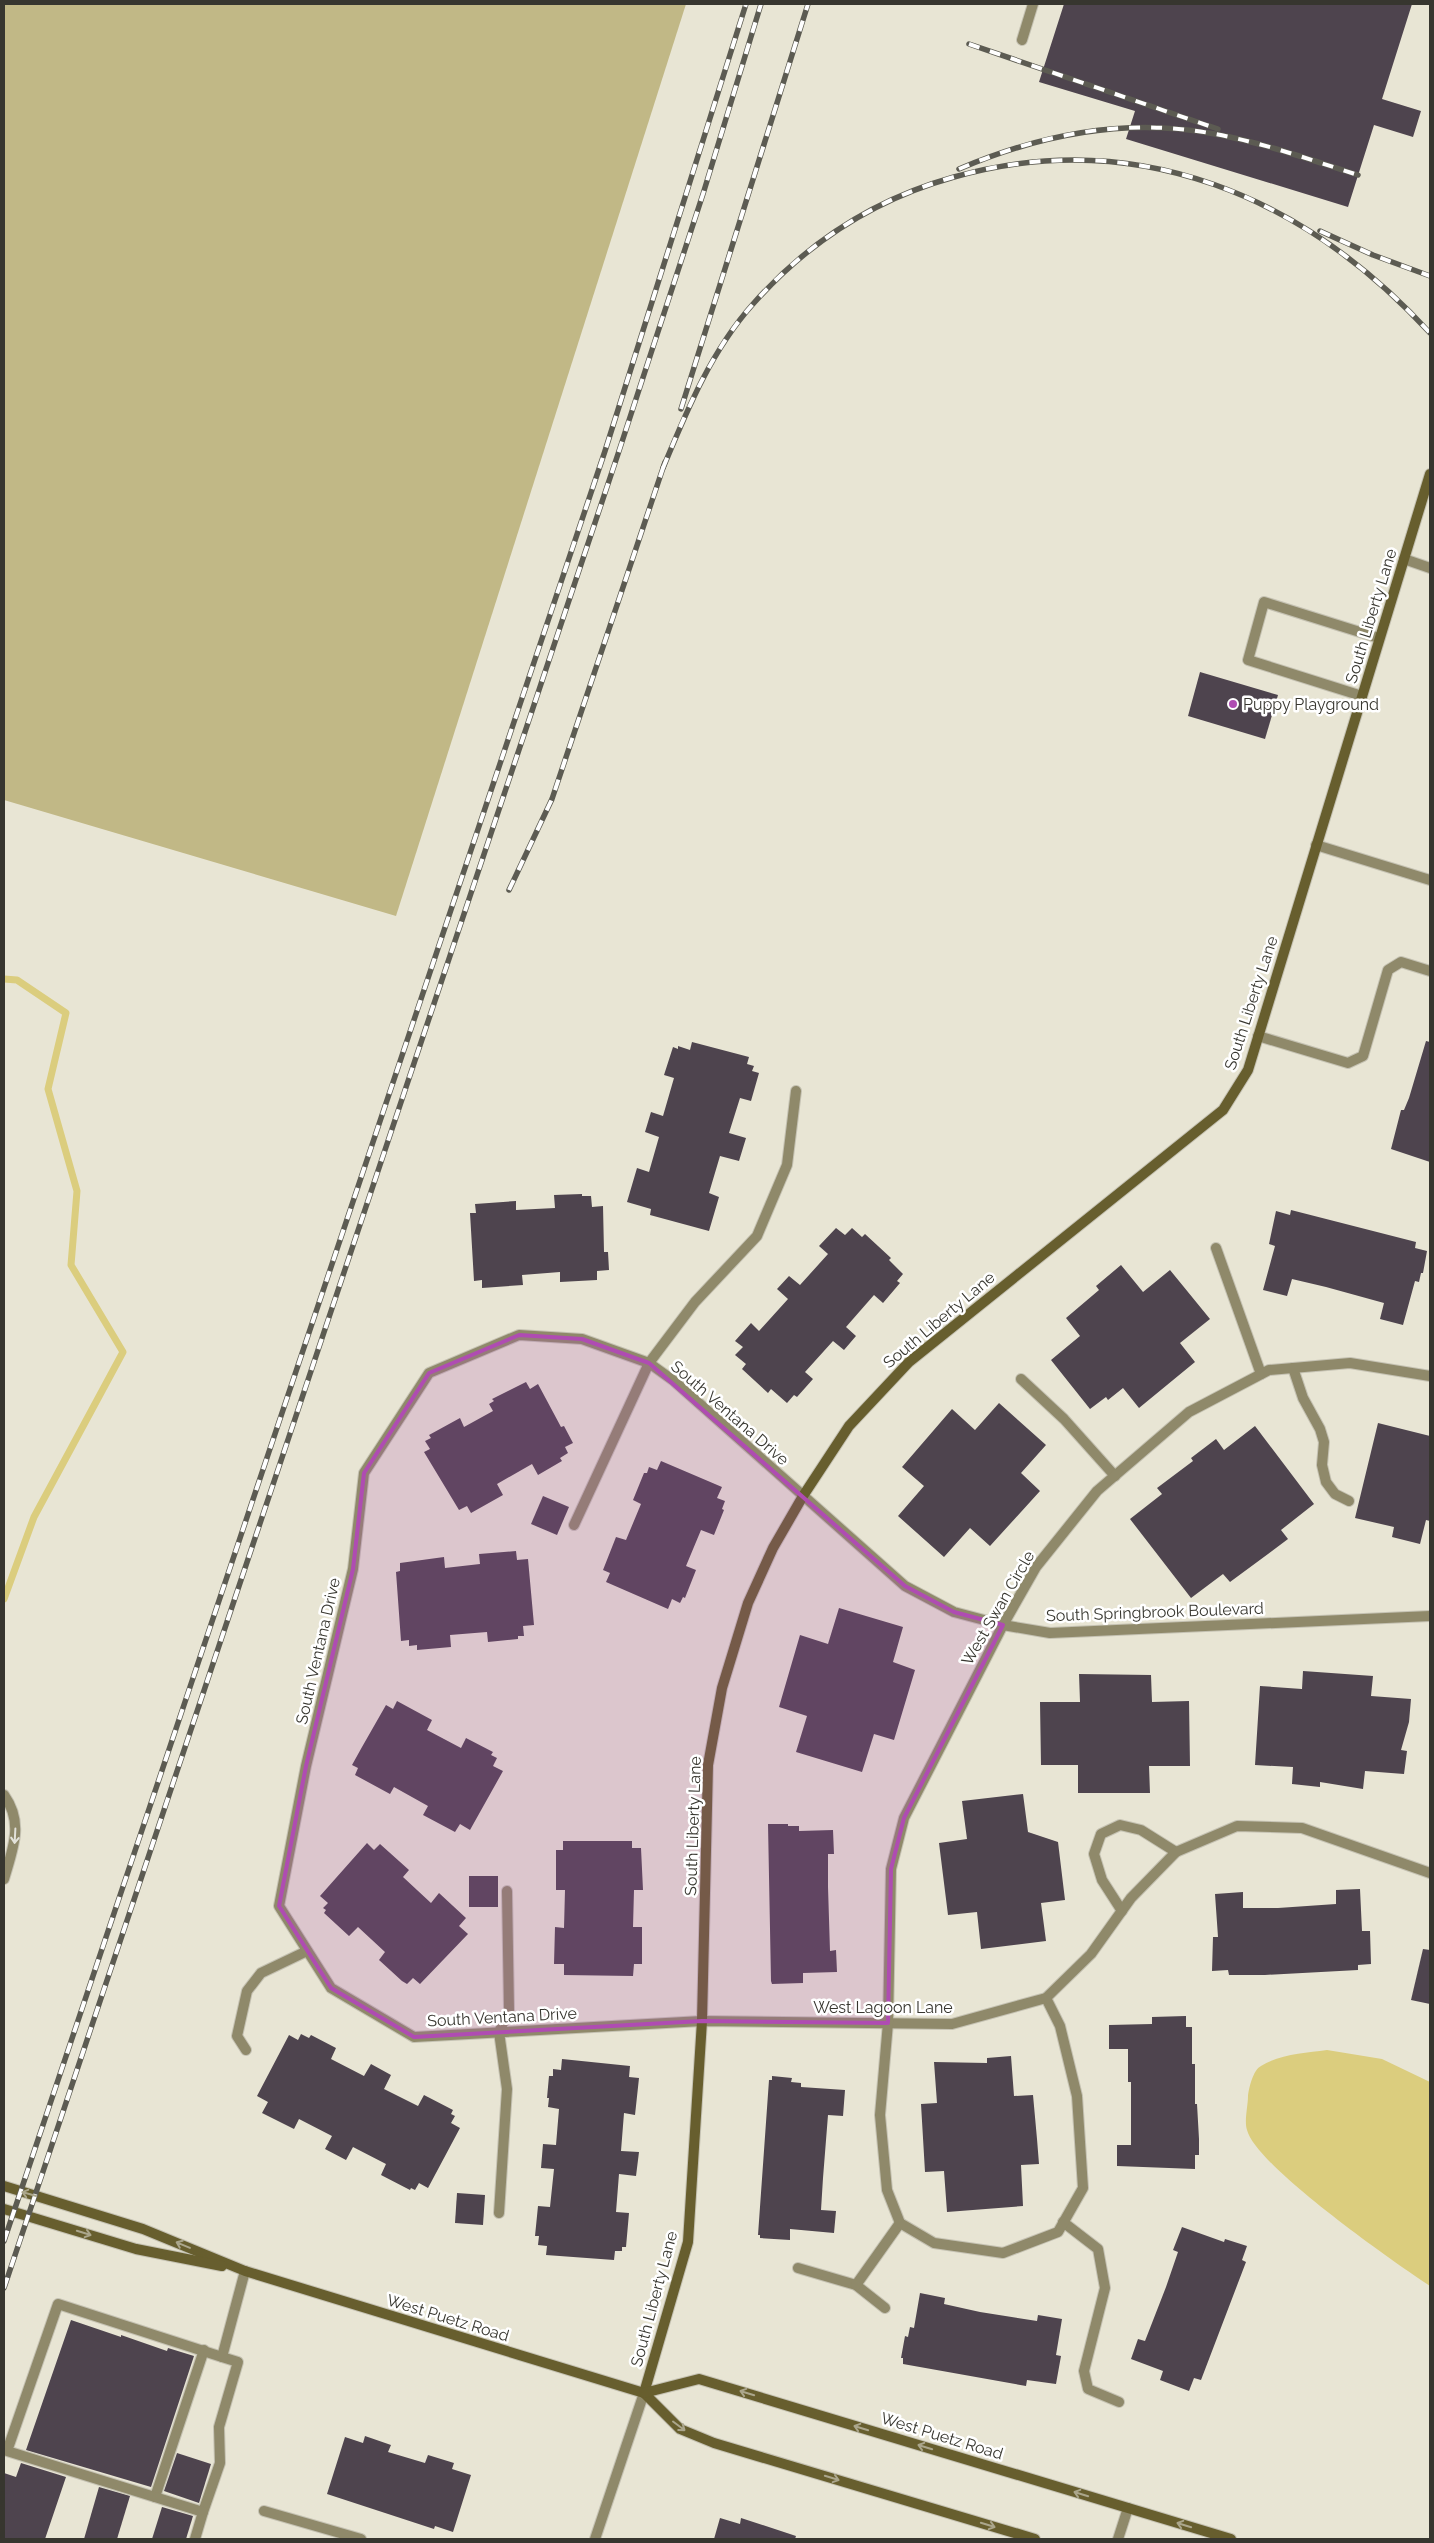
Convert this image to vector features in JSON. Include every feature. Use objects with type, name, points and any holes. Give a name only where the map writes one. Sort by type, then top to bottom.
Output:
[{"type":"street","points":[[1022,40],[1033,4]]},
{"type":"street","name":"South Liberty Lane","points":[[644,2393],[688,2242],[702,2021],[708,1765],[722,1688],[748,1603],[773,1548],[803,1496],[850,1426],[909,1362],[1224,1110],[1248,1070],[1430,474]]},
{"type":"street","points":[[1404,559],[1430,568]]},
{"type":"street","points":[[1362,696],[1248,660],[1264,602],[1380,638]]},
{"type":"street","points":[[1316,845],[1430,880]]},
{"type":"street","points":[[1258,1036],[1348,1062],[1363,1056],[1388,970],[1401,962],[1430,971]]},
{"type":"street","points":[[574,1525],[649,1363],[694,1302],[757,1236],[787,1165],[796,1091]]},
{"type":"street","points":[[1216,1248],[1262,1374]]},
{"type":"street","name":"South Ventana Drive","points":[[702,2021],[414,2037],[331,1988],[279,1906],[306,1766],[353,1569],[364,1472],[429,1373],[519,1335],[582,1339],[649,1363],[674,1381],[803,1496]]},
{"type":"street","name":"West Swan Circle","points":[[900,2223],[888,2190],[880,2115],[888,2023],[891,1869],[904,1818],[1002,1625],[1036,1567],[1098,1491],[1188,1412],[1269,1370],[1350,1362],[1430,1376]]},
{"type":"street","points":[[1294,1368],[1303,1398],[1320,1429],[1324,1442],[1322,1465],[1326,1482],[1335,1494],[1348,1501]]},
{"type":"street","points":[[1021,1379],[1077,1432],[1115,1476]]},
{"type":"street","name":"South Springbrook Boulevard","points":[[803,1496],[905,1586],[954,1612],[1002,1625],[1050,1633],[1430,1616]]},
{"type":"street","points":[[4,1795],[14,1811],[16,1839],[4,1878]]},
{"type":"street","points":[[1122,1911],[1102,1880],[1094,1854],[1101,1834],[1120,1825],[1141,1830],[1176,1852]]},
{"type":"street","name":"West Lagoon Lane","points":[[702,2021],[952,2024],[1046,1998],[1091,1954],[1131,1898],[1176,1852],[1237,1826],[1302,1828],[1430,1873]]},
{"type":"street","points":[[498,2213],[506,2089],[499,2032],[508,2010],[507,1892]]},
{"type":"street","points":[[246,2050],[238,2036],[246,1991],[262,1973],[307,1950]]},
{"type":"street","points":[[856,2285],[900,2223],[934,2243],[1003,2253],[1058,2232],[1083,2188],[1076,2096],[1060,2026],[1046,1998]]},
{"type":"street","name":"West Puetz Road","points":[[4,2186],[143,2228],[244,2271]]},
{"type":"street","name":"West Puetz Road","points":[[4,2209],[136,2249],[244,2271],[644,2393],[680,2429],[714,2443],[1035,2539]]},
{"type":"street","points":[[1064,2222],[1098,2249],[1105,2288],[1084,2371],[1088,2389],[1119,2402]]},
{"type":"street","points":[[798,2268],[856,2285],[885,2308]]},
{"type":"street","points":[[222,2356],[244,2271]]},
{"type":"street","points":[[195,2539],[220,2463],[219,2427],[238,2362],[58,2304],[7,2451],[203,2512]]},
{"type":"street","points":[[155,2497],[204,2350]]},
{"type":"street","name":"West Puetz Road","points":[[644,2393],[699,2379],[1231,2539]]},
{"type":"street","points":[[595,2539],[644,2393]]},
{"type":"street","points":[[1118,2539],[1128,2508]]},
{"type":"street","points":[[264,2511],[361,2539]]},
{"type":"highlighted area","points":[[519,1335],[582,1339],[649,1363],[905,1586],[954,1612],[1003,1625],[904,1818],[891,1869],[888,2023],[702,2021],[414,2037],[331,1988],[279,1906],[306,1766],[353,1569],[364,1473],[429,1373]]},
{"type":"shaded area","points":[[4,4],[686,4],[396,916],[4,800]]},
{"type":"shaded area","points":[[1327,2050],[1382,2059],[1430,2082],[1430,2286],[1359,2236],[1300,2189],[1274,2166],[1256,2146],[1247,2130],[1246,2118],[1249,2093],[1252,2080],[1258,2068],[1284,2056]]},
{"type":"building","points":[[1064,4],[1412,4],[1382,99],[1421,111],[1413,137],[1374,125],[1348,207],[1126,139],[1135,111],[1039,82]]},
{"type":"building","name":"Puppy Playground","points":[[1200,672],[1278,695],[1265,739],[1188,716]]},
{"type":"building","points":[[1426,1041],[1430,1042],[1430,1162],[1391,1149],[1401,1110],[1404,1110],[1409,1098]]},
{"type":"building","points":[[692,1042],[749,1057],[747,1064],[754,1066],[752,1071],[759,1073],[751,1101],[740,1098],[729,1133],[746,1138],[739,1161],[720,1156],[709,1193],[719,1197],[709,1231],[650,1215],[651,1209],[627,1202],[637,1168],[649,1172],[659,1137],[645,1132],[651,1112],[663,1116],[674,1078],[664,1075],[673,1047],[678,1049],[678,1046],[690,1050]]},
{"type":"building","points":[[582,1194],[582,1196],[591,1196],[592,1207],[603,1206],[604,1252],[608,1252],[609,1270],[597,1271],[597,1280],[560,1282],[560,1272],[522,1275],[523,1285],[482,1288],[482,1280],[474,1281],[470,1213],[476,1213],[475,1204],[516,1201],[516,1210],[555,1208],[554,1195]]},
{"type":"building","points":[[1291,1210],[1416,1242],[1415,1248],[1427,1251],[1423,1273],[1421,1273],[1419,1282],[1415,1281],[1403,1325],[1380,1319],[1384,1303],[1326,1287],[1292,1279],[1287,1296],[1263,1290],[1275,1246],[1269,1244],[1276,1211],[1290,1215]]},
{"type":"building","points":[[836,1228],[845,1235],[852,1228],[862,1237],[865,1234],[891,1258],[889,1260],[903,1274],[897,1281],[900,1283],[883,1303],[874,1295],[846,1327],[856,1336],[844,1350],[833,1341],[805,1372],[813,1379],[797,1397],[794,1395],[787,1403],[771,1389],[768,1393],[742,1369],[746,1364],[735,1355],[743,1347],[735,1341],[751,1323],[759,1331],[788,1299],[777,1289],[789,1276],[800,1285],[828,1254],[819,1246]]},
{"type":"building","points":[[1121,1265],[1143,1292],[1170,1270],[1210,1319],[1180,1343],[1195,1362],[1139,1408],[1123,1388],[1108,1400],[1106,1397],[1090,1409],[1051,1360],[1080,1336],[1066,1318],[1099,1290],[1096,1286]]},
{"type":"building","points":[[526,1382],[530,1389],[538,1384],[561,1427],[564,1426],[573,1443],[565,1447],[568,1453],[560,1458],[562,1461],[538,1475],[532,1464],[497,1484],[503,1495],[471,1513],[467,1506],[459,1510],[424,1452],[430,1449],[425,1441],[431,1438],[429,1435],[460,1418],[464,1427],[493,1411],[489,1404],[494,1401],[492,1399]]},
{"type":"building","points":[[999,1403],[1046,1445],[1021,1473],[1040,1491],[990,1546],[970,1528],[944,1557],[898,1516],[924,1486],[902,1467],[952,1409],[975,1430]]},
{"type":"building","points":[[1378,1423],[1430,1436],[1430,1521],[1426,1520],[1420,1544],[1392,1537],[1394,1527],[1355,1518]]},
{"type":"building","points":[[1255,1426],[1314,1504],[1281,1530],[1288,1539],[1230,1582],[1223,1574],[1191,1598],[1130,1519],[1162,1494],[1157,1488],[1193,1461],[1191,1458],[1216,1439],[1224,1450]]},
{"type":"building","points":[[661,1461],[722,1487],[717,1498],[725,1501],[722,1509],[724,1510],[714,1535],[701,1530],[686,1566],[696,1570],[685,1598],[683,1597],[680,1603],[672,1599],[668,1609],[606,1582],[610,1573],[603,1570],[616,1537],[626,1540],[641,1504],[633,1500],[644,1473],[647,1473],[649,1467],[657,1470]]},
{"type":"building","points":[[543,1496],[569,1507],[557,1535],[531,1524]]},
{"type":"building","points":[[516,1551],[517,1560],[528,1559],[534,1625],[523,1626],[524,1636],[518,1636],[518,1639],[488,1642],[487,1632],[450,1635],[451,1647],[417,1650],[417,1645],[409,1646],[409,1640],[401,1641],[396,1572],[400,1571],[400,1563],[444,1557],[445,1568],[480,1564],[479,1554]]},
{"type":"building","points":[[839,1608],[903,1627],[893,1662],[915,1670],[894,1740],[874,1734],[862,1772],[796,1752],[807,1716],[779,1707],[800,1635],[828,1644]]},
{"type":"building","points":[[1303,1671],[1373,1676],[1371,1696],[1411,1699],[1409,1722],[1401,1750],[1407,1751],[1404,1774],[1365,1771],[1363,1789],[1320,1782],[1320,1787],[1292,1784],[1293,1767],[1255,1765],[1260,1686],[1302,1689]]},
{"type":"building","points":[[1079,1674],[1151,1675],[1152,1702],[1189,1701],[1190,1766],[1149,1766],[1150,1793],[1078,1793],[1078,1765],[1041,1765],[1040,1702],[1080,1702]]},
{"type":"building","points":[[397,1701],[432,1720],[427,1730],[461,1748],[466,1738],[493,1752],[491,1755],[497,1758],[493,1766],[503,1771],[470,1830],[460,1824],[455,1832],[423,1815],[428,1806],[394,1787],[390,1794],[355,1775],[358,1768],[352,1765],[362,1747],[386,1705],[393,1709]]},
{"type":"building","points":[[1023,1794],[1028,1832],[1058,1842],[1065,1900],[1041,1903],[1046,1941],[981,1949],[977,1912],[948,1915],[939,1843],[967,1839],[962,1801]]},
{"type":"building","points":[[768,1824],[799,1826],[799,1831],[833,1830],[834,1854],[828,1854],[828,1887],[830,1951],[836,1950],[837,1972],[803,1973],[803,1983],[772,1984]]},
{"type":"building","points":[[563,1841],[632,1841],[632,1848],[641,1848],[643,1890],[634,1890],[633,1927],[642,1927],[642,1964],[634,1964],[633,1976],[564,1975],[564,1964],[554,1964],[555,1927],[564,1928],[565,1890],[556,1890],[556,1850],[563,1850]]},
{"type":"building","points":[[367,1843],[374,1850],[380,1844],[409,1870],[403,1877],[431,1903],[439,1893],[466,1918],[459,1926],[468,1934],[420,1984],[413,1978],[407,1984],[379,1960],[385,1952],[358,1927],[349,1936],[324,1913],[326,1910],[323,1908],[328,1903],[320,1896]]},
{"type":"building","points":[[469,1876],[498,1876],[498,1907],[469,1907]]},
{"type":"building","points":[[1360,1889],[1362,1931],[1370,1931],[1371,1964],[1358,1965],[1358,1970],[1265,1975],[1229,1975],[1228,1970],[1212,1971],[1213,1937],[1218,1937],[1215,1894],[1243,1892],[1243,1908],[1278,1908],[1336,1904],[1336,1890]]},
{"type":"building","points":[[1423,1949],[1430,1950],[1430,2004],[1411,2000]]},
{"type":"building","points":[[1186,2016],[1186,2027],[1192,2027],[1192,2064],[1195,2064],[1195,2104],[1197,2104],[1199,2155],[1195,2155],[1195,2169],[1117,2166],[1117,2145],[1131,2145],[1131,2082],[1128,2082],[1128,2049],[1109,2049],[1109,2025],[1152,2024],[1152,2017]]},
{"type":"building","points":[[301,2034],[309,2038],[311,2035],[336,2048],[331,2059],[364,2076],[371,2064],[391,2075],[384,2089],[418,2106],[424,2095],[453,2110],[451,2114],[455,2116],[451,2123],[460,2128],[428,2188],[419,2183],[415,2190],[411,2188],[410,2190],[381,2175],[386,2164],[353,2147],[346,2160],[325,2149],[332,2136],[299,2119],[294,2129],[262,2113],[268,2102],[257,2096],[289,2035],[298,2040]]},
{"type":"building","points":[[1011,2056],[1014,2096],[1033,2095],[1039,2164],[1021,2165],[1023,2206],[947,2212],[944,2171],[925,2172],[921,2104],[937,2103],[934,2062],[987,2063],[987,2058]]},
{"type":"building","points":[[562,2059],[630,2066],[629,2077],[639,2078],[635,2115],[624,2113],[621,2151],[639,2152],[636,2176],[619,2174],[616,2212],[629,2213],[626,2247],[622,2247],[622,2251],[615,2251],[614,2260],[546,2255],[547,2246],[538,2245],[539,2236],[535,2236],[538,2206],[550,2207],[554,2169],[541,2168],[543,2144],[556,2145],[559,2109],[548,2107],[549,2098],[547,2098],[549,2076],[553,2076],[553,2069],[561,2070]]},
{"type":"building","points":[[772,2076],[792,2078],[791,2082],[801,2083],[801,2087],[845,2090],[843,2116],[828,2115],[823,2178],[821,2210],[836,2211],[834,2233],[790,2229],[790,2240],[760,2238],[760,2235],[758,2235],[769,2080],[772,2080]]},
{"type":"building","points":[[457,2193],[485,2195],[483,2225],[455,2223]]},
{"type":"building","points":[[1182,2227],[1224,2242],[1225,2239],[1247,2246],[1242,2260],[1246,2262],[1201,2380],[1194,2378],[1189,2391],[1160,2380],[1163,2371],[1131,2359],[1138,2339],[1145,2341],[1166,2287],[1178,2252],[1173,2250]]},
{"type":"building","points":[[920,2293],[945,2298],[944,2304],[980,2312],[1037,2321],[1038,2315],[1062,2319],[1056,2355],[1061,2356],[1056,2384],[1027,2380],[1026,2386],[903,2364],[903,2358],[901,2358],[905,2336],[908,2337],[910,2327],[914,2328]]},
{"type":"building","points":[[71,2320],[167,2351],[168,2348],[194,2356],[151,2487],[26,2450]]},
{"type":"building","points":[[365,2436],[391,2445],[388,2452],[425,2463],[428,2455],[454,2463],[452,2469],[471,2475],[453,2532],[435,2526],[434,2529],[327,2494],[345,2437],[363,2443]]},
{"type":"building","points":[[177,2453],[211,2464],[199,2503],[164,2491]]},
{"type":"building","points":[[21,2463],[66,2477],[45,2539],[4,2539],[4,2473],[16,2477]]},
{"type":"building","points":[[99,2487],[130,2496],[117,2539],[84,2539]]},
{"type":"building","points":[[162,2507],[193,2516],[186,2539],[152,2539]]},
{"type":"building","points":[[720,2518],[740,2524],[741,2518],[796,2536],[795,2539],[714,2539]]},
{"type":"waterway","points":[[4,979],[17,980],[66,1013],[48,1089],[77,1191],[71,1265],[123,1352],[34,1517],[4,1599]]},
{"type":"railway","points":[[4,2241],[605,451],[746,4]]},
{"type":"railway","points":[[4,2288],[618,454],[703,194],[761,4]]},
{"type":"railway","points":[[681,409],[808,4]]},
{"type":"railway","points":[[969,44],[1218,129]]},
{"type":"railway","points":[[959,169],[1021,146],[1053,138],[1117,128],[1149,127],[1182,129],[1251,142],[1358,175]]},
{"type":"railway","points":[[663,468],[691,403],[712,361],[738,322],[753,304],[796,261],[844,225],[897,197],[954,177],[1022,163],[1088,160],[1153,168],[1214,184],[1273,210],[1329,244],[1381,285],[1430,333]]},
{"type":"railway","points":[[1320,231],[1373,255],[1430,276]]},
{"type":"railway","points":[[509,890],[552,799],[665,462]]},
{"type":"place","name":"Puppy Playground","points":[[1233,704]]}]
